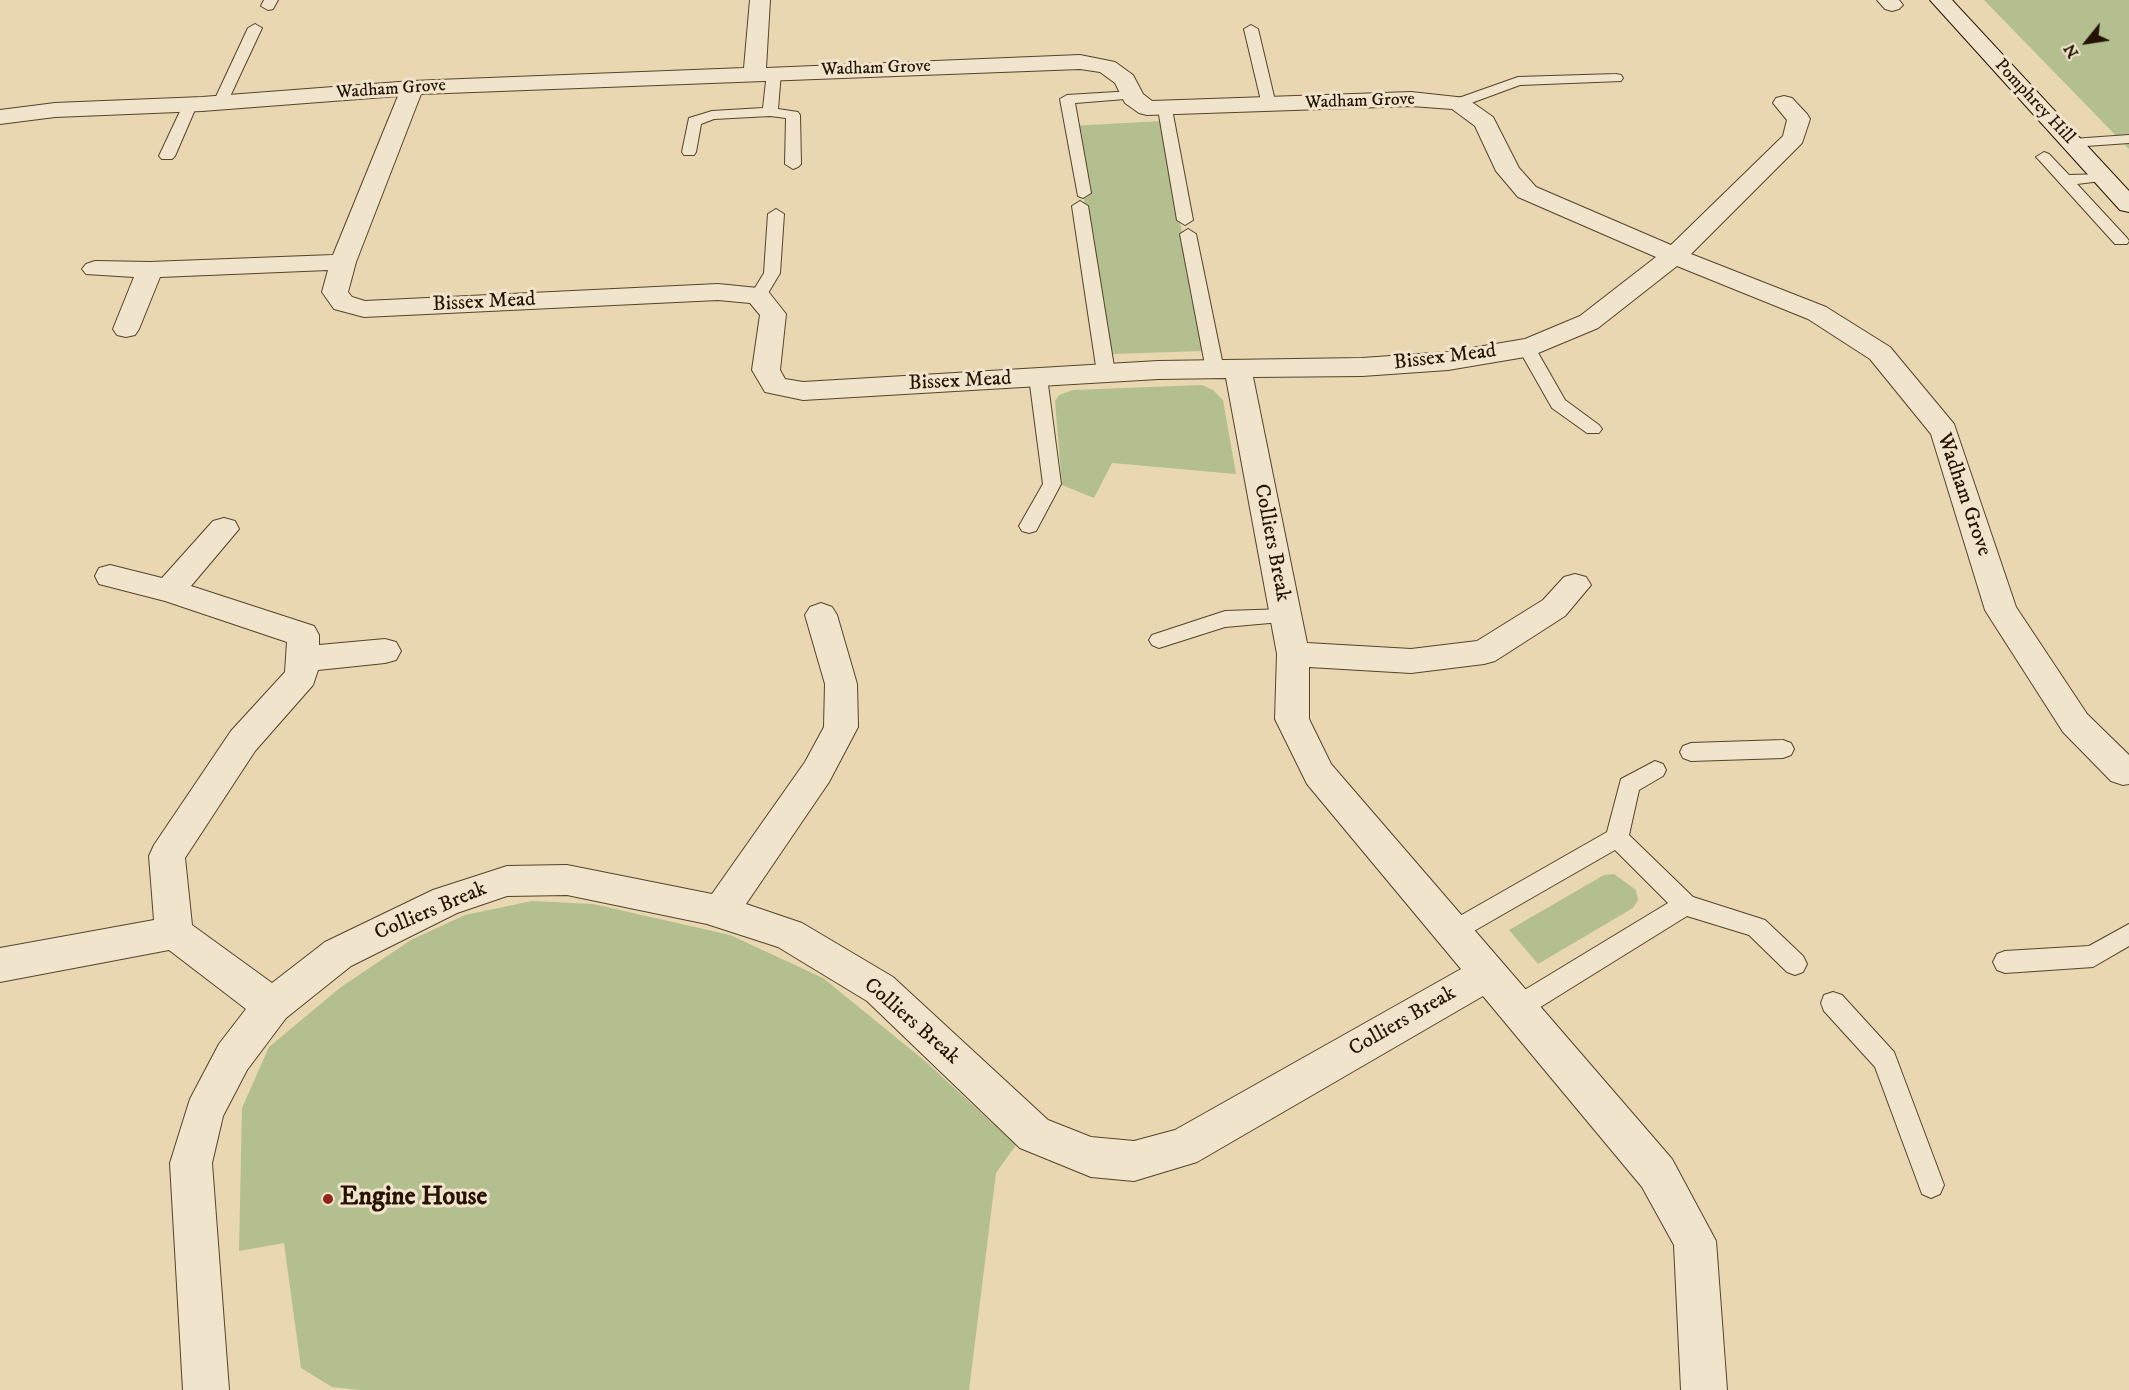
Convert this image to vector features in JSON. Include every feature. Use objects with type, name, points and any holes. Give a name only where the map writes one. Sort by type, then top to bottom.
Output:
[{"type":"street","points":[[760,0],[764,73]]},
{"type":"street","name":"Pomphrey Hill","points":[[1940,0],[2129,205]]},
{"type":"street","name":"Wadham Grove","points":[[0,117],[55,110],[190,105],[412,88],[1080,62],[1107,67],[1125,80],[1133,95],[1147,108],[1411,99],[1458,103],[1485,123],[1508,171],[1527,192],[1674,256],[1817,313],[1880,353],[1944,431],[2001,610],[2075,723],[2127,775]]},
{"type":"street","name":"Bissex Mead","points":[[412,88],[344,262],[335,292],[343,303],[364,309],[718,292],[758,296],[773,314],[766,370],[775,386],[803,391],[1158,370],[1362,367],[1448,361],[1527,348],[1589,322],[1674,256]]},
{"type":"street","points":[[1674,256],[1794,138],[1799,119],[1784,103]]},
{"type":"street","points":[[95,269],[150,270],[344,262]]},
{"type":"street","points":[[126,329],[150,270]]},
{"type":"street","name":"Colliers Break","points":[[1226,370],[1293,654],[1292,719],[1319,774],[1486,974],[1657,1173],[1695,1241],[1704,1390]]},
{"type":"street","points":[[169,591],[224,529]]},
{"type":"street","points":[[110,576],[169,591],[303,635],[301,676],[243,741],[166,856],[174,933]]},
{"type":"street","points":[[1293,654],[1411,661],[1484,652],[1554,608],[1575,585]]},
{"type":"street","points":[[720,913],[818,772],[841,727],[841,684],[821,615]]},
{"type":"street","points":[[302,659],[385,651]]},
{"type":"street","name":"Colliers Break","points":[[206,1390],[191,1163],[204,1112],[233,1057],[272,1006],[338,954],[446,901],[507,881],[567,880],[720,913],[789,934],[880,989],[1034,1134],[1091,1157],[1134,1161],[1183,1148],[1486,974]]},
{"type":"street","points":[[0,964],[174,933],[272,1006]]},
{"type":"lane","points":[[220,103],[255,28]]},
{"type":"lane","points":[[1251,29],[1269,105]]},
{"type":"lane","points":[[764,73],[770,112]]},
{"type":"lane","points":[[1458,103],[1518,81],[1616,78]]},
{"type":"lane","points":[[1106,373],[1066,99],[1133,95]]},
{"type":"lane","points":[[167,156],[190,105]]},
{"type":"lane","points":[[1165,109],[1186,227],[1226,370]]},
{"type":"lane","points":[[689,152],[694,122],[712,115],[770,112],[793,115],[793,165]]},
{"type":"lane","points":[[2072,143],[2129,139]]},
{"type":"lane","points":[[2044,157],[2121,241]]},
{"type":"lane","points":[[2065,180],[2104,177]]},
{"type":"lane","points":[[758,296],[772,273],[776,214]]},
{"type":"lane","points":[[1527,348],[1558,404],[1593,429]]},
{"type":"lane","points":[[1029,526],[1052,484],[1038,377]]},
{"type":"lane","points":[[1159,640],[1225,619],[1285,616]]},
{"type":"lane","points":[[1691,752],[1783,749]]},
{"type":"lane","points":[[1452,932],[1617,838],[1629,785],[1655,770]]},
{"type":"lane","points":[[1617,838],[1685,906],[1757,927],[1795,964]]},
{"type":"lane","points":[[1517,1008],[1685,906]]},
{"type":"lane","points":[[2005,962],[2093,956],[2129,934]]},
{"type":"lane","points":[[1833,1003],[1885,1060],[1931,1185]]},
{"type":"green space","points":[[1984,0],[2129,0],[2129,149]]},
{"type":"green space","points":[[1162,121],[1203,351],[1111,354],[1071,126]]},
{"type":"green space","points":[[1202,385],[1213,390],[1223,400],[1236,474],[1112,463],[1094,498],[1062,485],[1055,401],[1059,395],[1073,390]]},
{"type":"green space","points":[[1614,874],[1636,890],[1638,900],[1633,908],[1538,964],[1509,930],[1604,875]]},
{"type":"green space","points":[[532,901],[593,904],[730,935],[823,978],[925,1061],[1016,1145],[996,1173],[969,1390],[361,1390],[332,1387],[301,1368],[284,1243],[239,1251],[242,1108],[269,1047],[341,987],[411,940],[465,915]]},
{"type":"place","name":"Engine House","points":[[328,1199]]}]
